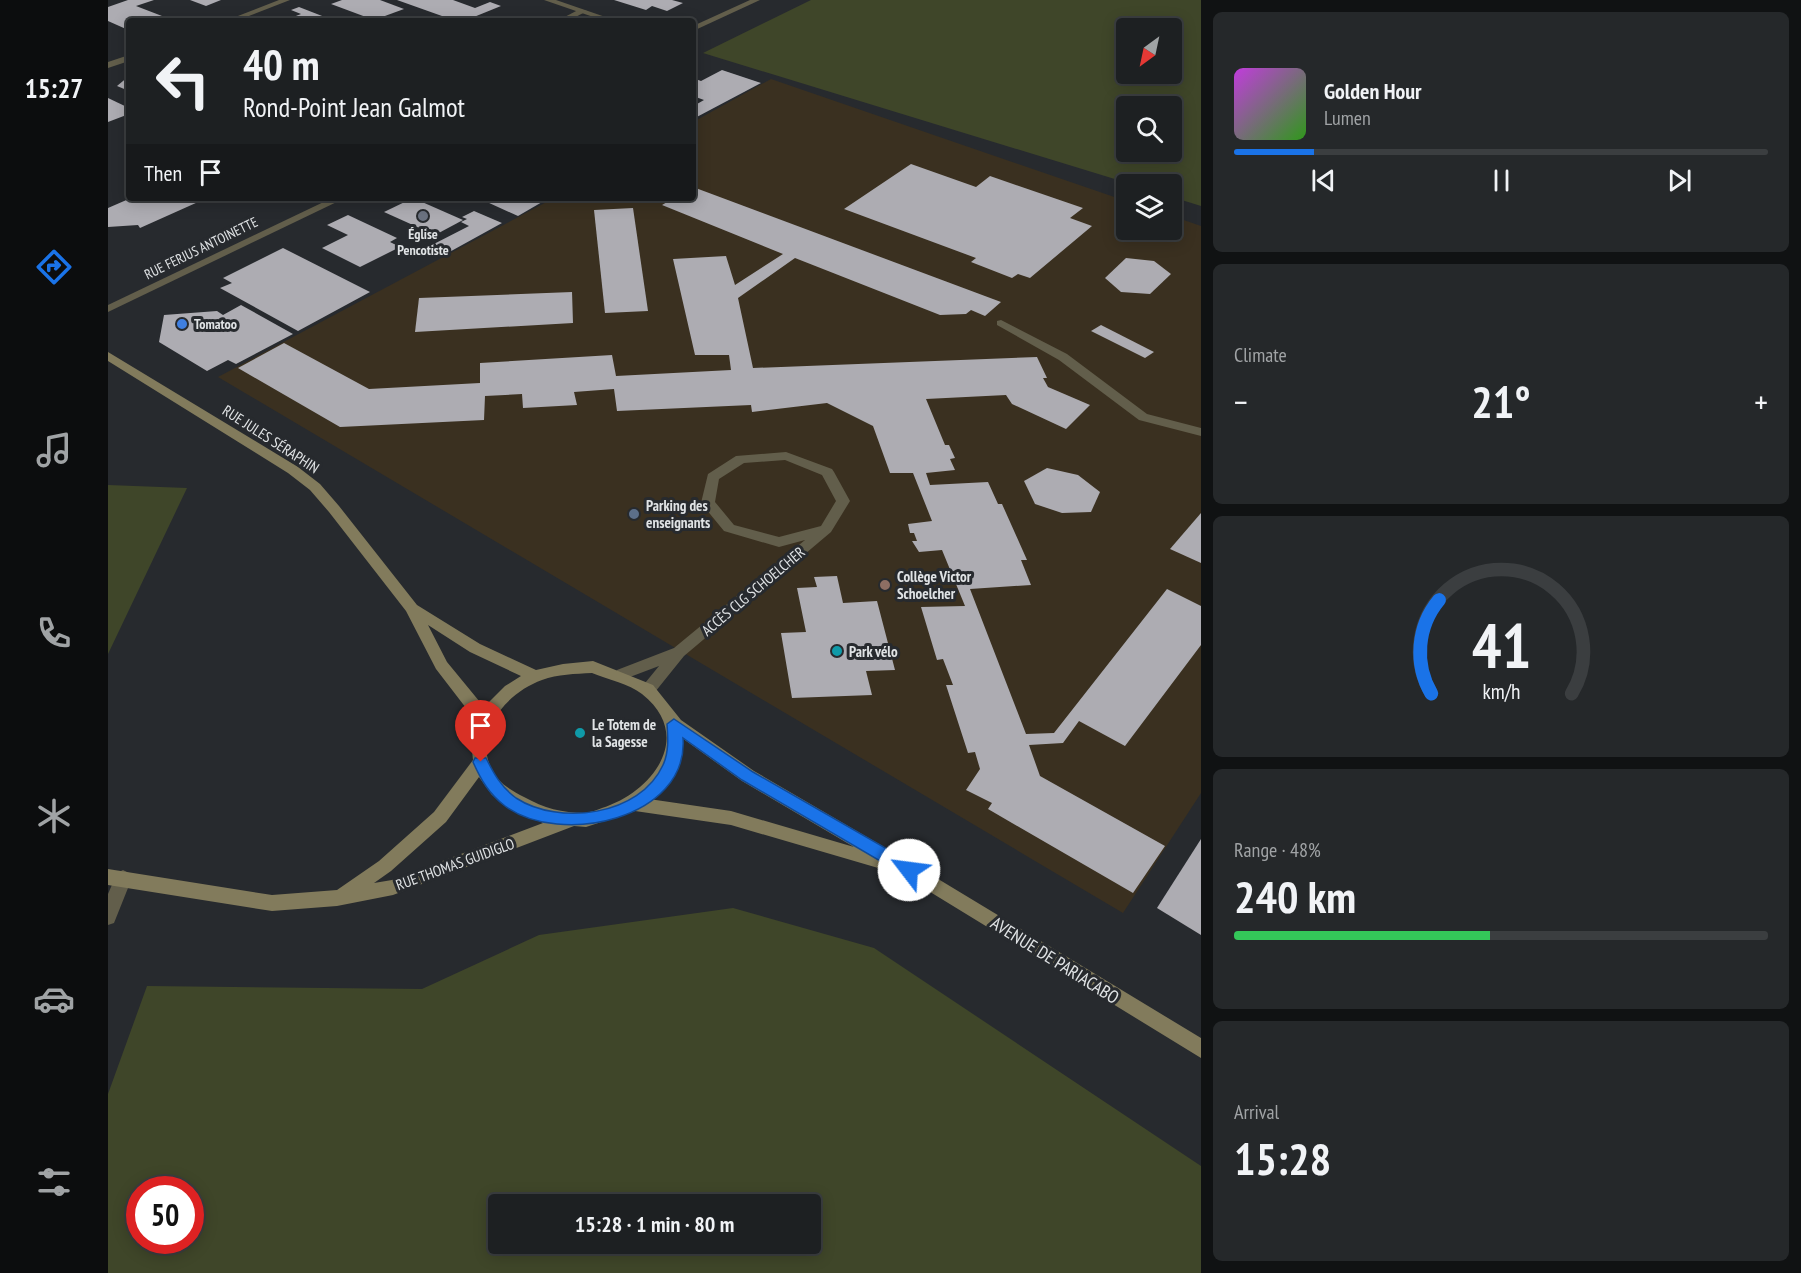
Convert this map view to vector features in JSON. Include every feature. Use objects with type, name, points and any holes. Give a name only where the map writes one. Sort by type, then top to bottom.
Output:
[{"type":"main road","name":"RUE JULES SÉRAPHIN","points":[[108,356],[293,470],[315,487],[412,608]]},
{"type":"main road","points":[[412,608],[475,648],[534,676]]},
{"type":"main road","points":[[412,608],[441,665],[484,719]]},
{"type":"main road","points":[[593,667],[622,674],[649,688],[664,705],[674,724],[676,746],[670,768],[656,788],[635,804],[603,816],[569,820],[538,815],[512,802],[491,784],[481,762],[478,740],[484,719],[498,700],[514,686],[534,676],[563,668],[593,667]]},
{"type":"main road","name":"AVENUE DE PARIACABO","points":[[674,724],[748,776],[909,870],[1201,1049]]},
{"type":"main road","name":"RUE THOMAS GUIDIGLO","points":[[337,898],[385,866],[440,817],[481,762]]},
{"type":"main road","name":"AVENUE DE PARIACABO","points":[[635,804],[731,818],[909,870]]},
{"type":"main road","name":"RUE THOMAS GUIDIGLO","points":[[116,878],[272,903],[337,898],[393,887],[569,820]]},
{"type":"street","points":[[237,18],[286,0]]},
{"type":"street","points":[[548,0],[604,18]]},
{"type":"street","points":[[696,28],[756,0]]},
{"type":"street","points":[[568,18],[583,11]]},
{"type":"street","points":[[108,66],[126,59]]},
{"type":"street","name":"RUE FERJUS ANTOINETTE","points":[[108,309],[334,201]]},
{"type":"street","points":[[1001,323],[1063,357],[1143,417],[1201,432]]},
{"type":"street","name":"ACCÈS CLG SCHOELCHER","points":[[649,688],[679,652],[826,529],[843,501],[827,472],[786,456],[741,459],[713,477],[708,503],[729,528],[779,542],[826,529]]},
{"type":"street","name":"ACCÈS CLG SCHOELCHER","points":[[622,674],[679,652]]},
{"type":"street","points":[[108,917],[116,878]]},
{"type":"shaded area","name":"Collège Victor Schoelcher","points":[[771,79],[1116,198],[1116,240],[1182,240],[1182,219],[1201,226],[1201,793],[1123,913],[218,377],[548,201],[696,201],[696,120]]},
{"type":"green space","points":[[811,0],[1201,0],[1201,206],[1182,200],[1182,174],[1116,174],[1116,179],[703,53]]},
{"type":"green space","points":[[108,485],[187,488],[108,654]]},
{"type":"green space","points":[[733,908],[874,948],[1201,1166],[1201,1273],[108,1273],[108,1094],[147,986],[422,989],[539,935]]},
{"type":"building","points":[[128,0],[154,0],[136,6],[162,16],[126,18],[126,29],[108,21],[108,7]]},
{"type":"building","points":[[190,0],[221,0],[206,6]]},
{"type":"building","points":[[342,0],[380,0],[404,9],[379,18],[369,18],[331,4]]},
{"type":"building","points":[[397,0],[453,0],[475,8],[490,2],[501,6],[471,18],[448,18]]},
{"type":"building","points":[[614,0],[672,0],[683,3],[667,11],[652,6],[646,10]]},
{"type":"building","points":[[299,7],[327,18],[291,18],[301,14],[291,10]]},
{"type":"building","points":[[722,70],[761,83],[696,117],[696,104],[704,100],[696,97],[696,79],[701,81]]},
{"type":"building","points":[[126,78],[126,90],[117,86]]},
{"type":"building","points":[[108,98],[126,107],[126,115],[108,122]]},
{"type":"building","points":[[911,164],[976,187],[990,176],[1083,208],[1070,218],[1092,226],[1030,278],[1018,274],[1012,278],[971,262],[976,258],[844,209]]},
{"type":"building","points":[[696,188],[1001,302],[985,316],[971,310],[966,314],[940,315],[795,258],[738,298],[753,368],[1037,357],[1047,378],[1043,378],[1048,387],[1090,405],[1066,429],[1012,404],[1006,395],[926,399],[945,445],[949,445],[955,458],[950,459],[955,470],[926,473],[930,485],[988,482],[998,504],[1002,504],[1027,560],[1021,560],[1031,585],[970,589],[1026,734],[1054,733],[1167,589],[1201,606],[1201,645],[1125,746],[1079,721],[1063,743],[1029,745],[1040,776],[1165,846],[1133,893],[988,809],[992,803],[966,790],[980,769],[975,752],[968,753],[946,685],[953,685],[943,659],[937,660],[921,607],[965,606],[942,550],[919,552],[912,541],[917,541],[914,533],[910,533],[908,524],[932,521],[913,473],[890,473],[873,426],[827,403],[752,412],[751,405],[617,411],[614,389],[574,392],[577,405],[523,408],[522,394],[485,396],[484,420],[340,427],[238,368],[284,343],[369,389],[480,383],[480,363],[612,355],[616,376],[731,370],[729,355],[695,355],[673,259],[726,256],[735,285],[783,254],[662,205],[669,201],[696,201]]},
{"type":"building","points":[[126,200],[200,201],[140,228],[138,225],[108,227],[108,208]]},
{"type":"building","name":"Église Pencotiste","points":[[407,201],[420,201],[463,220],[435,235],[384,212]]},
{"type":"building","points":[[489,201],[544,201],[518,216],[487,202]]},
{"type":"building","points":[[633,208],[648,311],[605,313],[594,210]]},
{"type":"building","points":[[474,211],[502,223],[444,255],[428,247],[469,226],[461,222],[467,219],[462,217]]},
{"type":"building","points":[[348,215],[397,238],[390,242],[400,247],[360,267],[322,248],[348,235],[327,225]]},
{"type":"building","points":[[283,248],[370,292],[298,331],[220,288],[232,283],[223,278]]},
{"type":"building","points":[[1126,258],[1154,261],[1171,274],[1150,294],[1121,292],[1105,278]]},
{"type":"building","points":[[572,292],[573,323],[415,332],[419,298]]},
{"type":"building","points":[[241,305],[293,334],[236,364],[228,360],[207,371],[159,342],[164,315],[217,311],[223,315]]},
{"type":"building","points":[[1101,325],[1154,352],[1145,358],[1091,331]]},
{"type":"building","points":[[1047,468],[1078,475],[1100,492],[1091,512],[1062,513],[1035,504],[1024,481]]},
{"type":"building","points":[[1201,513],[1201,563],[1170,549]]},
{"type":"building","name":"Park vélo","points":[[837,576],[843,603],[877,601],[895,670],[866,671],[872,695],[792,698],[781,633],[806,632],[797,588],[817,587],[814,577]]},
{"type":"building","points":[[1201,839],[1201,935],[1157,908]]},
{"type":"place","name":"Église Pencotiste","points":[[423,216]]},
{"type":"place","name":"Tomatoo","points":[[182,324]]},
{"type":"place","name":"Parking des enseignants","points":[[634,514]]},
{"type":"place","name":"Collège Victor Schoelcher","points":[[885,585]]},
{"type":"place","name":"Park vélo","points":[[837,651]]},
{"type":"place","name":"Le Totem de la Sagesse","points":[[580,733]]},
{"type":"route","points":[[481,762],[491,784],[512,802],[538,815],[569,820],[603,816],[635,804],[656,788],[670,768],[676,746],[674,724],[748,776],[909,870]]}]
